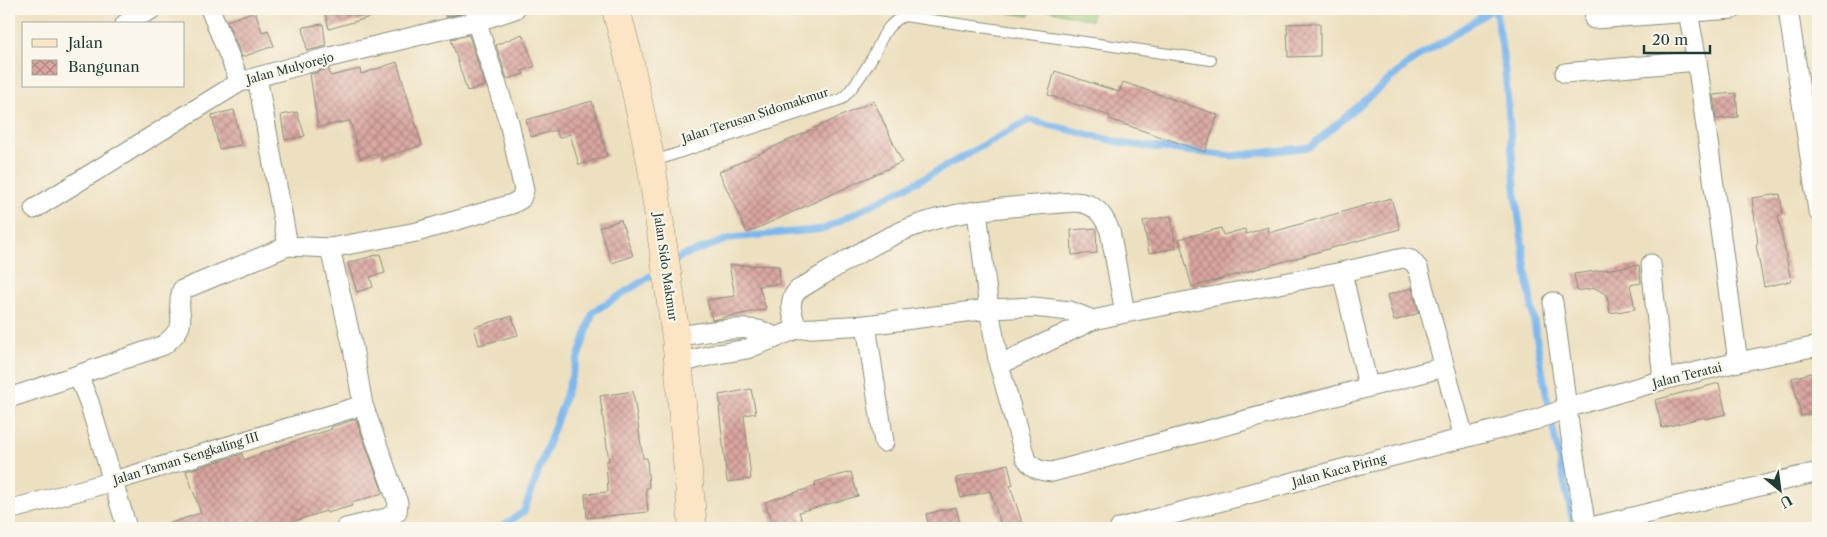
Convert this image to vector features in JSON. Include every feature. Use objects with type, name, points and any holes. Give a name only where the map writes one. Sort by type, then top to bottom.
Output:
[{"type":"main road","name":"Jalan Sido Makmur","points":[[616,9],[629,59],[651,162],[677,350],[693,528]]},
{"type":"street","points":[[129,22],[152,9]]},
{"type":"street","points":[[210,9],[248,80],[288,246]]},
{"type":"street","name":"Jalan Mulyorejo","points":[[34,209],[248,80],[375,46],[477,15],[514,9]]},
{"type":"street","points":[[1594,19],[1733,9]]},
{"type":"street","points":[[1788,9],[1818,211]]},
{"type":"street","points":[[1688,12],[1697,61],[1738,362]]},
{"type":"street","points":[[9,398],[164,346],[180,328],[182,321],[179,300],[182,290],[288,246],[330,248],[416,232],[512,204],[521,199],[524,190],[509,122],[479,30],[477,15]]},
{"type":"street","points":[[1565,73],[1697,61]]},
{"type":"street","points":[[797,329],[790,306],[793,295],[798,290],[908,229],[945,217],[977,211],[1076,202],[1085,203],[1096,208],[1105,219],[1110,232],[1125,312]]},
{"type":"street","points":[[977,211],[989,309],[999,365],[1025,457],[1029,465],[1042,472],[1052,472],[1444,367]]},
{"type":"street","points":[[330,248],[353,348],[363,405],[398,503],[397,512],[387,518],[346,528]]},
{"type":"street","points":[[999,365],[1093,320],[1125,312],[1342,272],[1403,258],[1411,260],[1418,268],[1464,438]]},
{"type":"street","points":[[1651,264],[1664,380]]},
{"type":"street","points":[[1342,272],[1368,386]]},
{"type":"street","points":[[1553,302],[1562,410],[1587,528],[1818,472]]},
{"type":"street","points":[[677,350],[712,355],[747,349],[797,329],[866,325],[989,309],[1033,307],[1070,311],[1093,320]]},
{"type":"street","points":[[866,325],[884,442]]},
{"type":"street","points":[[677,350],[705,332],[760,330],[776,338]]},
{"type":"street","name":"Jalan Teratai","points":[[1562,410],[1664,380],[1738,362],[1818,346]]},
{"type":"street","points":[[78,374],[114,481],[127,528]]},
{"type":"street","name":"Jalan Taman Sengkaling III","points":[[9,510],[114,481],[363,405]]},
{"type":"street","name":"Jalan Kaca Piring","points":[[1120,528],[1148,524],[1535,420],[1562,410]]},
{"type":"lane","name":"Jalan Terusan Sidomakmur","points":[[651,162],[842,99],[854,86],[871,60],[887,28],[894,21],[904,16],[1211,60]]},
{"type":"green space","points":[[981,9],[1031,9],[1029,16]]},
{"type":"green space","points":[[1044,9],[1093,9],[1091,20]]},
{"type":"building","points":[[324,9],[381,9],[381,14],[329,29]]},
{"type":"building","points":[[444,9],[462,9],[463,13],[446,17]]},
{"type":"building","points":[[255,11],[262,32],[268,30],[274,46],[242,57],[227,21]]},
{"type":"building","points":[[1320,23],[1320,56],[1288,57],[1287,24]]},
{"type":"building","points":[[323,24],[326,46],[307,51],[303,27]]},
{"type":"building","points":[[522,34],[535,66],[522,71],[524,74],[507,79],[496,45]]},
{"type":"building","points":[[469,35],[485,86],[467,91],[451,39]]},
{"type":"building","points":[[397,62],[422,145],[382,158],[381,153],[360,158],[350,121],[318,127],[310,74],[329,69],[330,76],[360,69],[361,74]]},
{"type":"building","points":[[1055,71],[1119,92],[1123,82],[1218,115],[1205,152],[1109,119],[1110,116],[1048,95]]},
{"type":"building","points":[[1736,93],[1738,117],[1716,119],[1713,95]]},
{"type":"building","points":[[592,101],[607,156],[579,165],[570,134],[559,138],[556,130],[531,137],[526,120]]},
{"type":"building","points":[[874,101],[902,162],[747,233],[719,172]]},
{"type":"building","points":[[234,110],[241,145],[219,149],[212,115]]},
{"type":"building","points":[[297,112],[305,136],[285,140],[281,115]]},
{"type":"building","points":[[1780,194],[1783,215],[1778,216],[1791,281],[1764,287],[1756,244],[1758,244],[1752,198]]},
{"type":"building","points":[[1391,198],[1400,229],[1192,287],[1179,239],[1221,228],[1223,235],[1245,229],[1246,234],[1268,227],[1269,233]]},
{"type":"building","points":[[1171,216],[1176,248],[1149,253],[1143,221]]},
{"type":"building","points":[[621,220],[633,256],[612,263],[599,227]]},
{"type":"building","points":[[1096,228],[1097,253],[1072,255],[1071,230]]},
{"type":"building","points":[[380,254],[385,273],[370,277],[373,287],[357,292],[348,263]]},
{"type":"building","points":[[729,265],[779,266],[780,284],[759,286],[766,309],[712,320],[707,300],[735,296]]},
{"type":"building","points":[[1639,265],[1641,283],[1630,285],[1635,309],[1610,313],[1607,295],[1595,288],[1577,291],[1574,274]]},
{"type":"building","points":[[1412,288],[1419,313],[1394,321],[1387,295]]},
{"type":"building","points":[[512,316],[518,335],[479,345],[474,327]]},
{"type":"building","points":[[1818,371],[1818,412],[1801,416],[1792,378]]},
{"type":"building","points":[[1719,383],[1726,414],[1705,419],[1704,417],[1662,428],[1655,400]]},
{"type":"building","points":[[751,389],[756,413],[744,415],[751,479],[727,482],[719,395]]},
{"type":"building","points":[[633,391],[643,458],[647,458],[649,488],[646,488],[648,512],[587,518],[585,494],[608,492],[606,461],[609,461],[600,396]]},
{"type":"building","points":[[356,419],[383,493],[351,503],[352,506],[327,513],[326,511],[273,528],[164,528],[164,525],[201,513],[186,471],[242,454],[244,460]]},
{"type":"building","points":[[1008,464],[1013,485],[1010,486],[1024,528],[1002,528],[990,491],[961,498],[956,478]]},
{"type":"building","points":[[851,472],[858,496],[799,512],[804,528],[774,528],[765,502],[816,486],[815,482]]},
{"type":"building","points":[[956,507],[961,528],[929,528],[926,514]]},
{"type":"waterway","points":[[672,263],[682,256],[731,238],[824,229],[926,177],[1029,120],[1126,144],[1232,156],[1310,147],[1409,63],[1493,9]]},
{"type":"waterway","points":[[1495,9],[1506,82],[1514,180],[1528,286],[1549,408],[1575,528]]},
{"type":"waterway","points":[[501,528],[524,511],[561,409],[593,312],[660,270]]}]
